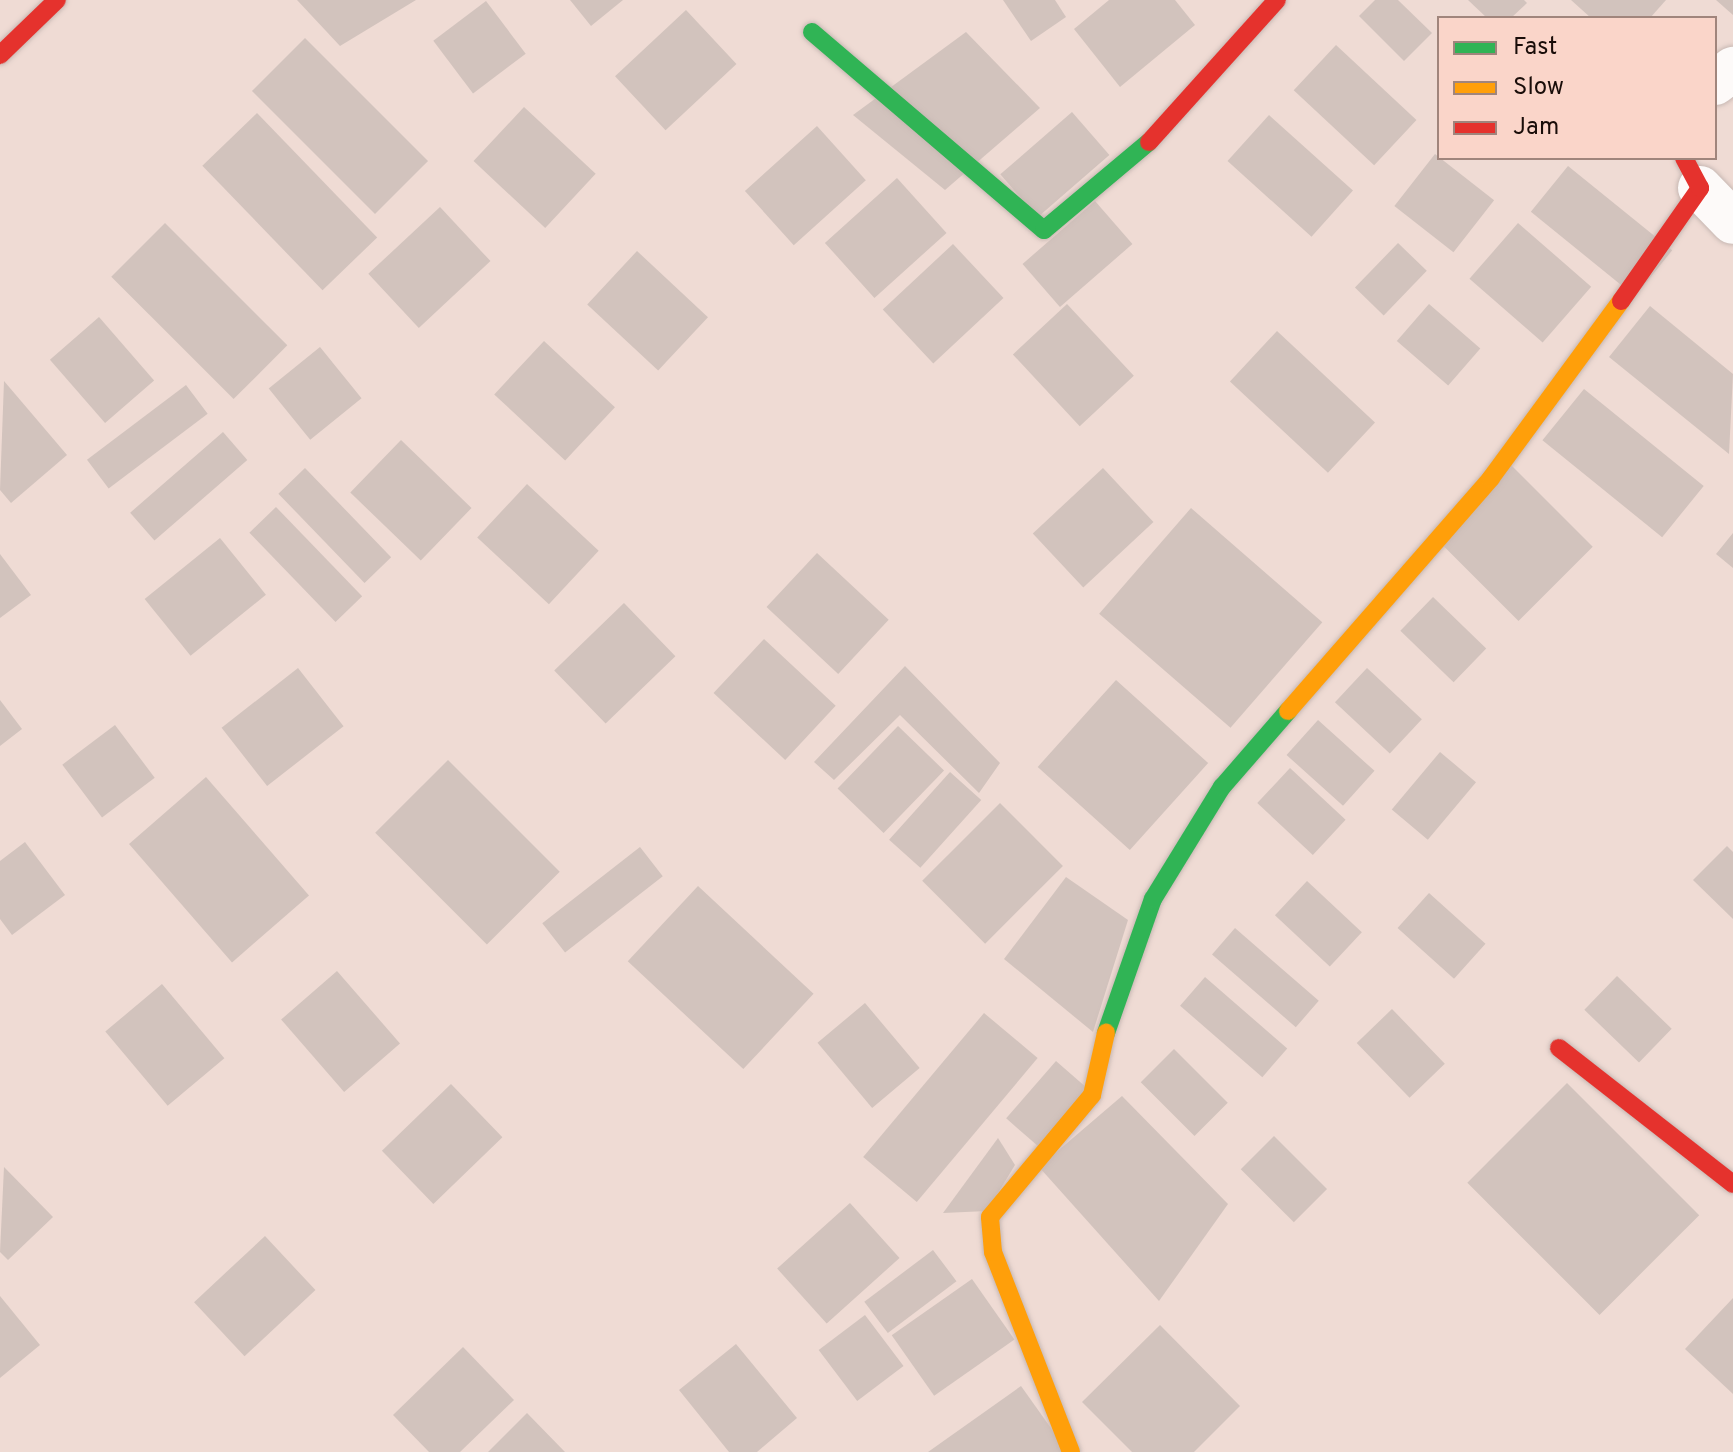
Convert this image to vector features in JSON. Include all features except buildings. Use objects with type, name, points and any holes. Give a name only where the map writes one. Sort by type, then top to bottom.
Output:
[{"type":"street","points":[[0,55],[57,0]]},
{"type":"street","points":[[812,32],[1044,230],[1159,134],[1277,0]]},
{"type":"street","points":[[1717,81],[1733,69]]},
{"type":"street","points":[[1071,1452],[993,1252],[990,1217],[1092,1095],[1111,1008],[1153,899],[1222,787],[1491,478],[1692,173],[1733,222]]},
{"type":"street","points":[[1559,1048],[1733,1184]]},
{"type":"traffic: fast","points":[[812,32],[1044,230],[1149,142]]},
{"type":"traffic: fast","points":[[1106,1033],[1153,899],[1222,787],[1288,711]]},
{"type":"traffic: slow","points":[[1288,711],[1491,478],[1621,301]]},
{"type":"traffic: slow","points":[[1071,1452],[993,1252],[990,1217],[1092,1095],[1106,1033]]},
{"type":"traffic: jam","points":[[0,55],[57,0]]},
{"type":"traffic: jam","points":[[1149,142],[1277,0]]},
{"type":"traffic: jam","points":[[1621,301],[1700,188],[1685,160]]},
{"type":"traffic: jam","points":[[1559,1048],[1733,1184]]}]
